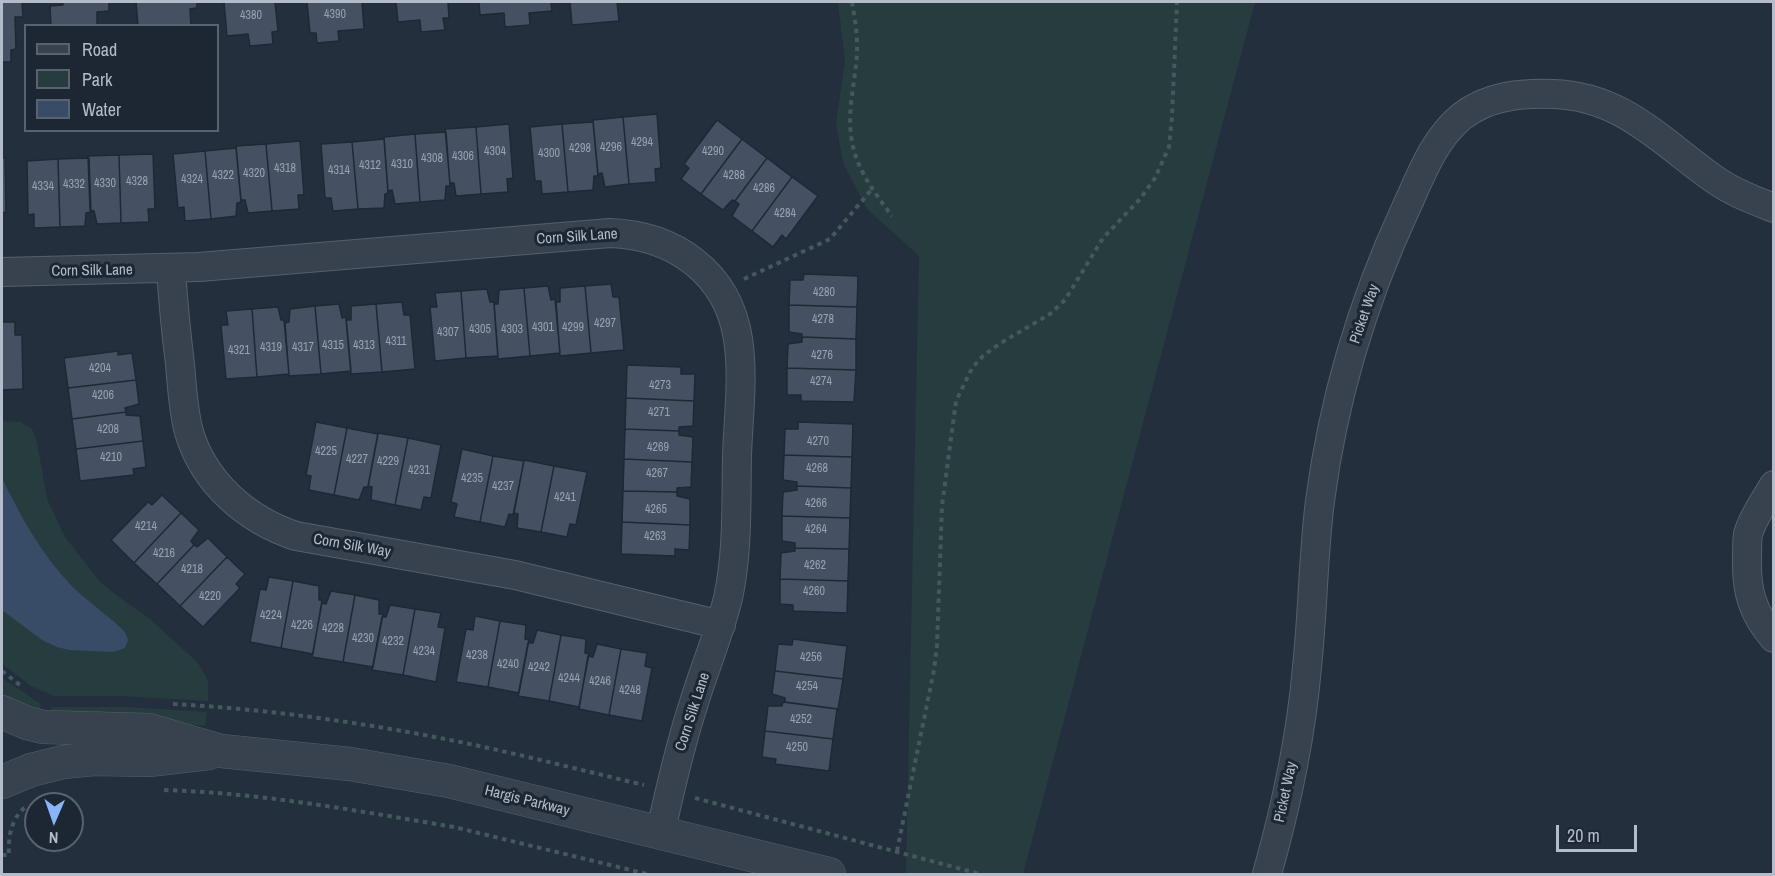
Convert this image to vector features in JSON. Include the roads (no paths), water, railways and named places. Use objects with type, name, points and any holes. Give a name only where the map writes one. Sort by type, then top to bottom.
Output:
[{"type":"street","name":"Picket Way","points":[[1267,874],[1302,718],[1320,500],[1344,380],[1360,323],[1400,221],[1430,158],[1449,128],[1464,115],[1500,97],[1544,94],[1575,96],[1626,114],[1651,129],[1719,182],[1773,208]]},
{"type":"street","name":"Corn Silk Lane","points":[[2,272],[171,268],[600,234],[628,234],[660,242],[681,251],[706,273],[722,294],[732,314],[737,332],[740,374],[735,543],[730,585],[721,625],[688,722],[660,834]]},
{"type":"street","name":"Corn Silk Way","points":[[171,268],[184,408],[192,439],[204,466],[217,483],[240,507],[259,520],[277,530],[296,536],[515,575],[721,625]]},
{"type":"street","points":[[1773,485],[1748,535],[1747,583],[1753,608],[1773,638]]},
{"type":"street","name":"Hargis Parkway","points":[[2,712],[27,723],[53,728],[149,730],[221,751],[350,764],[449,781],[829,874]]},
{"type":"street","name":"Hargis Parkway","points":[[2,782],[31,770],[63,762],[94,759],[149,760],[221,751]]},
{"type":"water","points":[[2,478],[26,524],[55,567],[79,593],[125,632],[128,640],[125,648],[113,652],[69,650],[57,647],[42,640],[2,610]]}]
